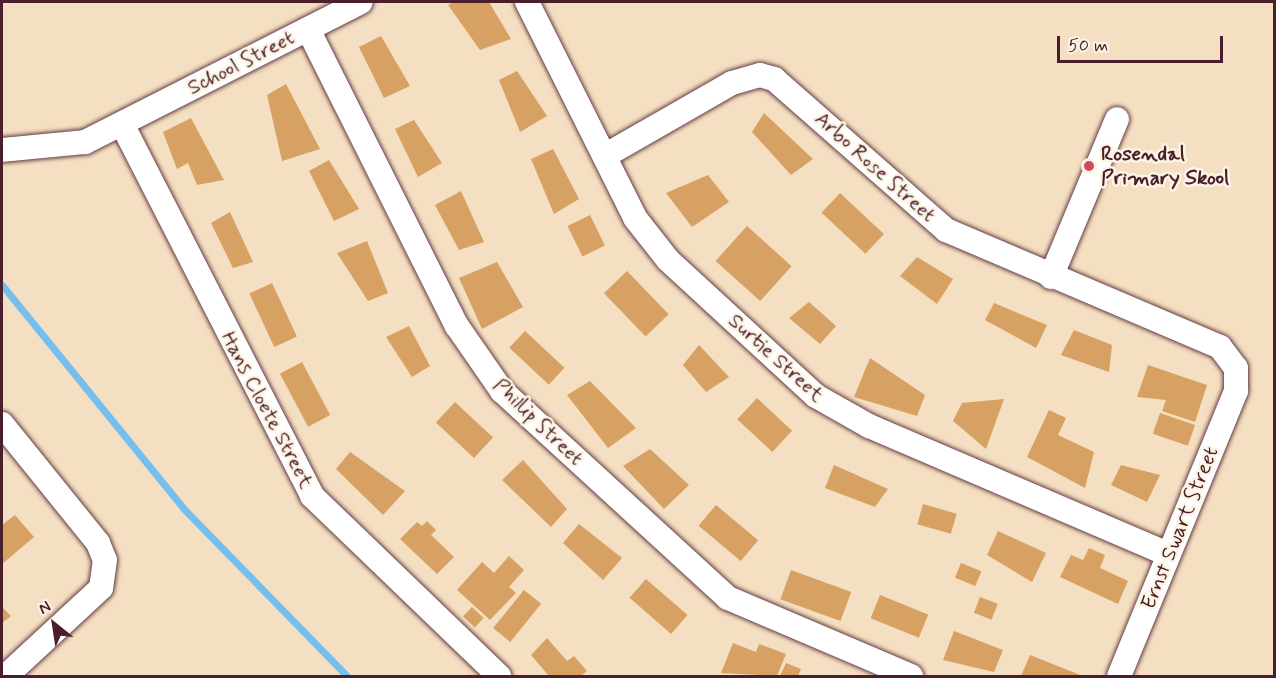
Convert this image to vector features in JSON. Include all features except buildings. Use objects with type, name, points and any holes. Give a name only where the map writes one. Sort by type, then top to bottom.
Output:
[{"type":"street","name":"School Street","points":[[2,150],[74,145],[122,124],[361,2]]},
{"type":"street","name":"Surtie Street","points":[[527,2],[608,154],[635,218],[668,260],[838,412],[1167,554]]},
{"type":"street","name":"Phillip Street","points":[[308,29],[457,326],[502,391],[728,598],[911,676]]},
{"type":"street","name":"Arbo Rose Street","points":[[608,154],[732,83],[767,77],[788,87],[946,230],[1051,277],[1220,347],[1237,378]]},
{"type":"street","points":[[1051,277],[1117,119]]},
{"type":"street","name":"Hans Cloete Street","points":[[122,124],[312,496],[498,676]]},
{"type":"street","name":"Ernst Swart Street","points":[[1119,676],[1237,378]]},
{"type":"street","points":[[2,424],[98,543],[105,560],[101,588],[6,676]]},
{"type":"waterway","points":[[2,285],[184,509],[347,676]]},
{"type":"place","name":"Rosendal Primary Skool","points":[[1089,166]]}]
